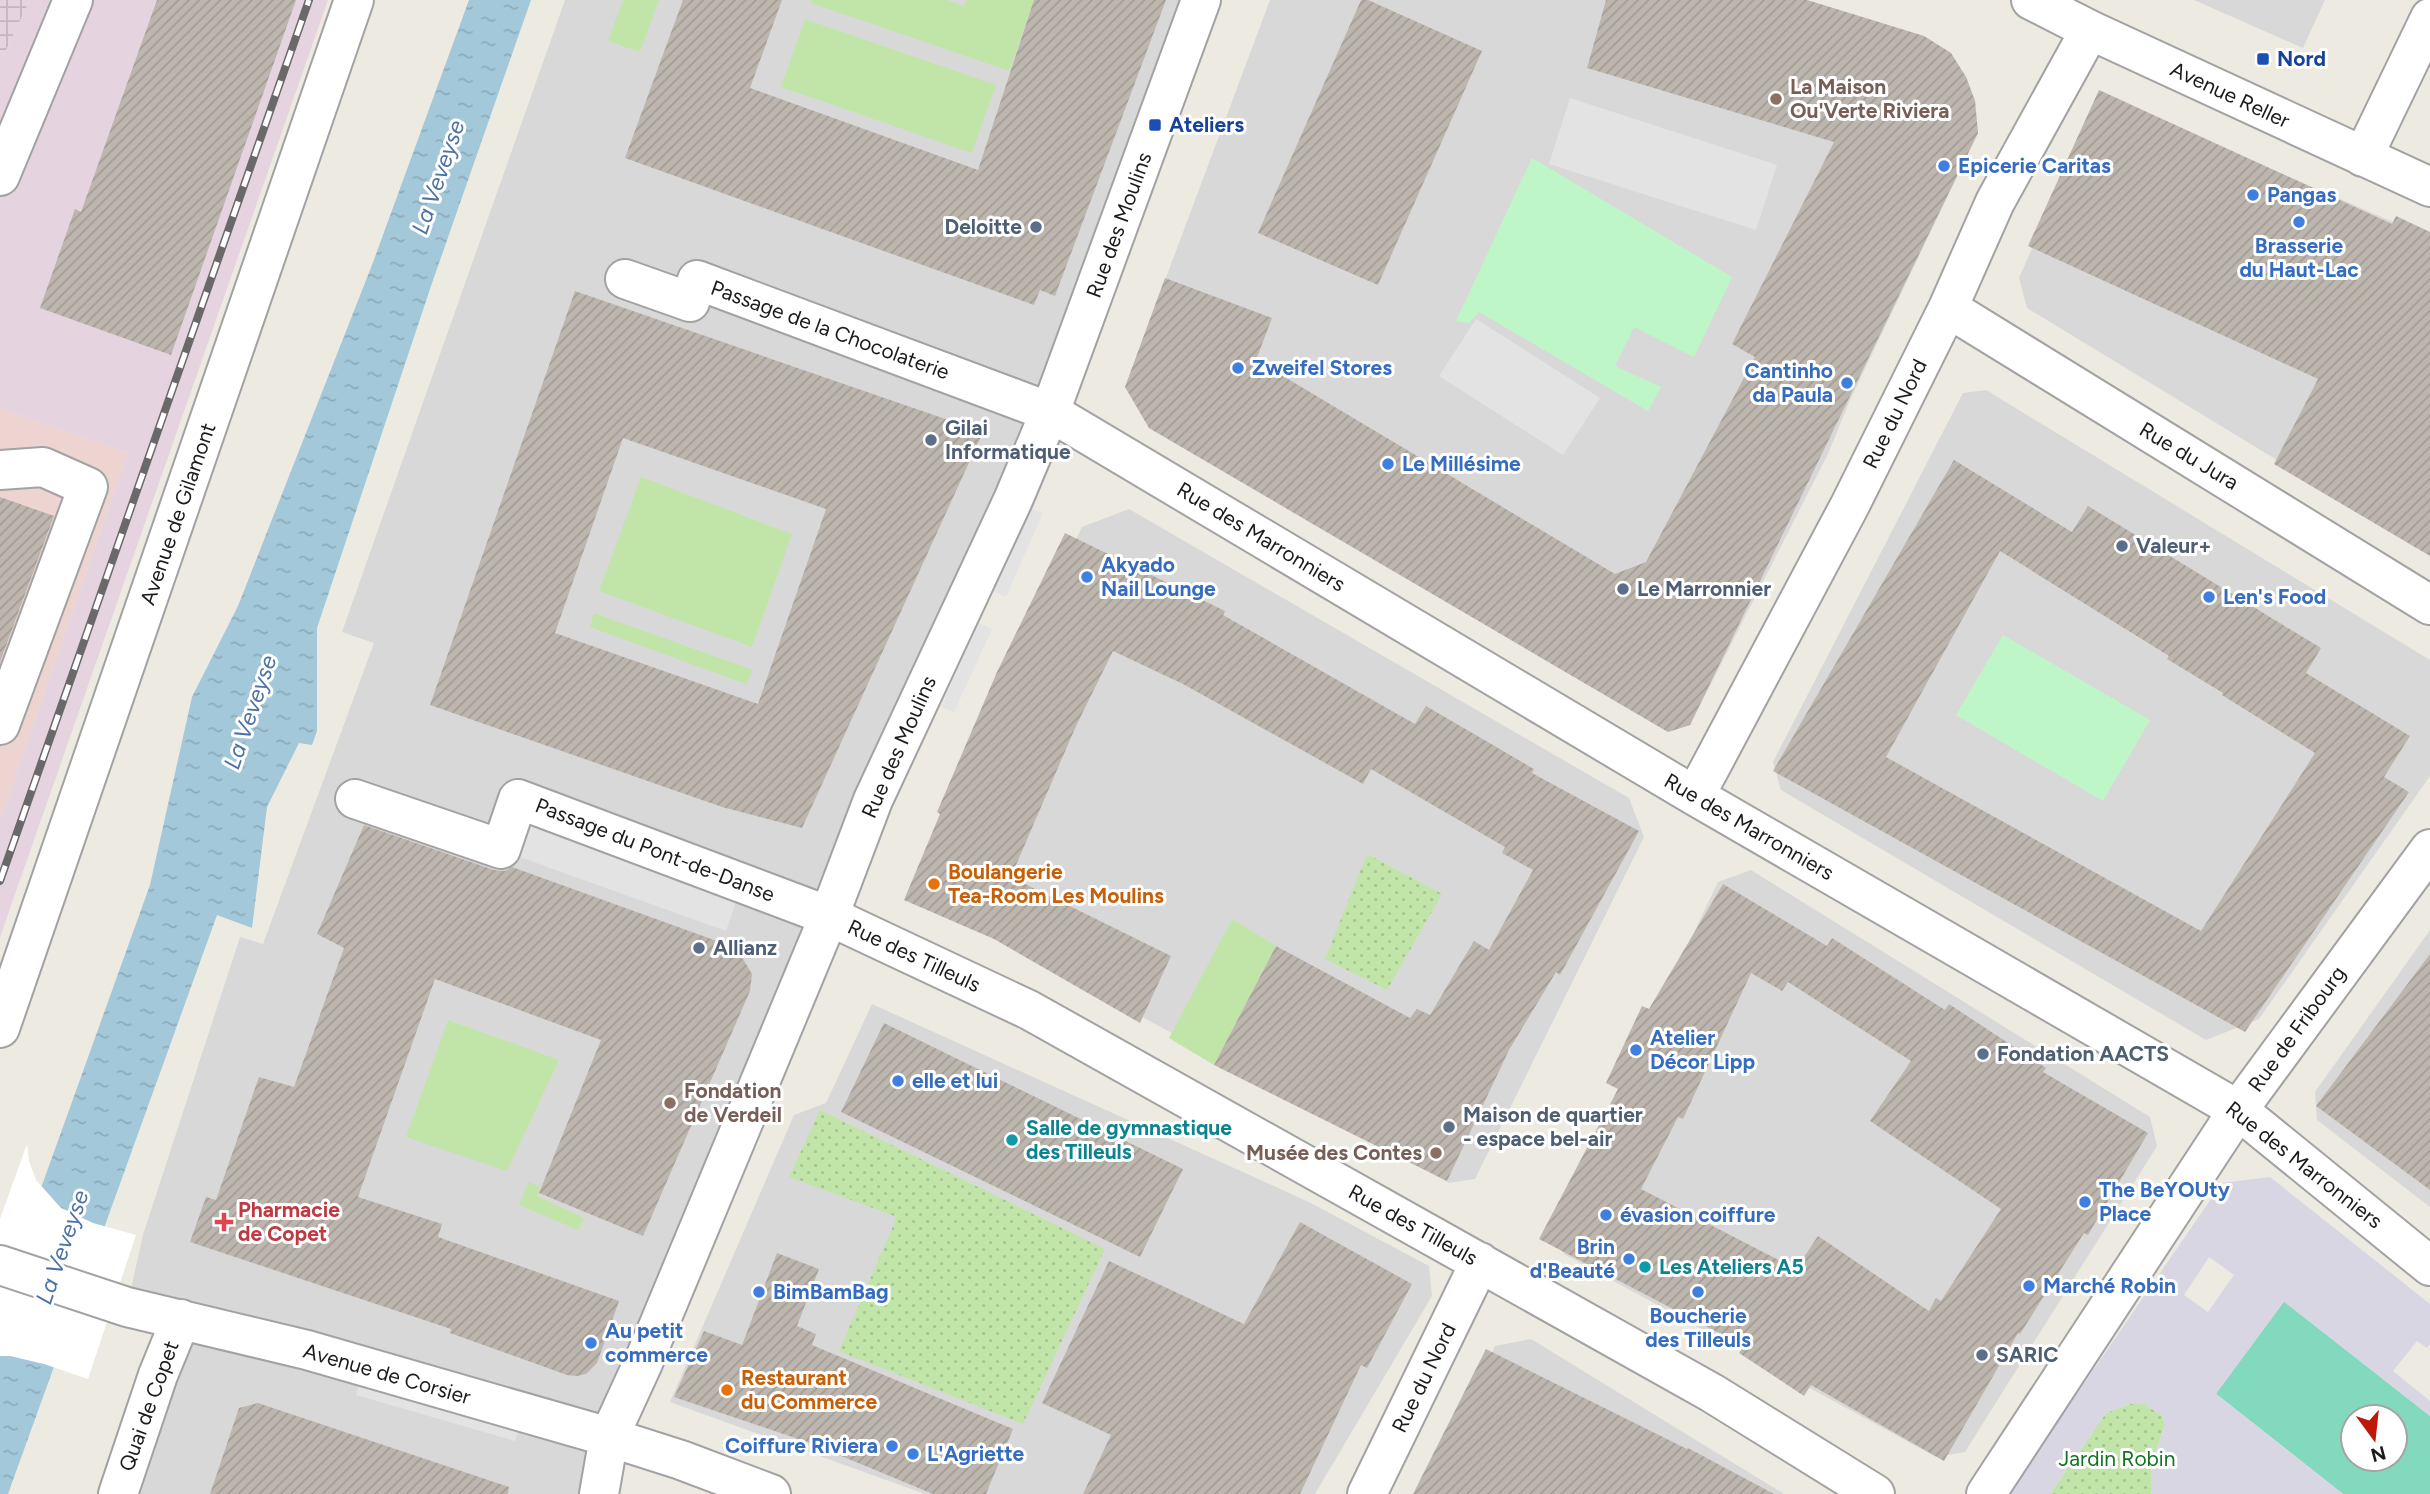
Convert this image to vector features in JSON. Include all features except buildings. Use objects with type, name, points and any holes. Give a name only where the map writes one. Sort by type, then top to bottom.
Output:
[{"type":"street","points":[[0,176],[73,0]]},
{"type":"street","name":"Avenue de Gilamont","points":[[0,1028],[354,0]]},
{"type":"street","name":"Rue des Moulins","points":[[599,1494],[609,1437],[643,1363],[829,916],[873,800],[1013,500],[1050,412],[1201,0]]},
{"type":"street","name":"Avenue Reller","points":[[2031,0],[2090,30],[2430,187]]},
{"type":"street","points":[[2364,157],[2430,18]]},
{"type":"street","name":"Rue du Nord","points":[[1695,796],[1850,505],[1948,308],[1995,202],[2090,30]]},
{"type":"street","name":"Passage de la Chocolaterie","points":[[625,279],[690,302],[697,280],[1050,412]]},
{"type":"street","name":"Rue du Jura","points":[[1948,308],[2430,605]]},
{"type":"street","name":"Rue des Marronniers","points":[[1050,412],[1695,796],[2238,1110],[2430,1266]]},
{"type":"street","points":[[0,470],[43,467],[88,486],[0,725]]},
{"type":"street","name":"Passage du Pont-de-Danse","points":[[355,799],[501,849],[518,799],[829,916]]},
{"type":"street","name":"Rue de Fribourg","points":[[1986,1494],[2238,1110],[2430,849]]},
{"type":"street","name":"Rue des Tilleuls","points":[[829,916],[1029,1010],[1712,1393],[1875,1494]]},
{"type":"street","name":"Rue du Nord","points":[[1367,1494],[1480,1262]]},
{"type":"street","name":"Avenue de Corsier","points":[[0,1265],[127,1307],[314,1352],[609,1437],[681,1460],[771,1494]]},
{"type":"street","name":"Quai de Copet","points":[[118,1494],[158,1375],[181,1319]]},
{"type":"shaded area","points":[[0,0],[30,0],[0,63]]},
{"type":"shaded area","points":[[30,0],[328,0],[0,937],[0,820],[128,453],[0,408],[0,63]]},
{"type":"shaded area","points":[[565,0],[1201,0],[599,1494],[118,1494],[181,1320],[127,1307],[143,1235],[240,937],[263,944],[374,643],[342,632]]},
{"type":"shaded area","points":[[1270,0],[1807,0],[1924,36],[1951,53],[1966,77],[1975,100],[1978,133],[1850,400],[1828,454],[1690,725],[1668,732],[1149,428],[1125,387]]},
{"type":"shaded area","points":[[2194,0],[2325,0],[2303,48]]},
{"type":"shaded area","points":[[1570,98],[1777,165],[1756,230],[1549,164]]},
{"type":"shaded area","points":[[2117,102],[2430,238],[2430,553],[2027,308],[2019,278],[2091,115]]},
{"type":"shaded area","points":[[1476,319],[1600,398],[1563,455],[1439,376]]},
{"type":"shaded area","points":[[1986,390],[2430,660],[2430,776],[2259,1019],[2206,1040],[1781,790],[1773,762],[1963,393]]},
{"type":"shaded area","points":[[0,408],[128,453],[0,820]]},
{"type":"shaded area","points":[[1030,508],[1043,513],[1006,597],[993,591]]},
{"type":"shaded area","points":[[1129,509],[1629,798],[1644,837],[1475,1179],[1449,1183],[926,900],[917,876],[1082,527]]},
{"type":"shaded area","points":[[979,623],[992,629],[954,712],[941,707]]},
{"type":"shaded area","points":[[522,823],[737,899],[726,931],[511,854]]},
{"type":"shaded area","points":[[1751,870],[2150,1117],[2157,1146],[1965,1452],[1936,1457],[1564,1254],[1554,1224],[1718,882]]},
{"type":"shaded area","points":[[2430,930],[2430,1207],[2317,1120],[2315,1092]]},
{"type":"shaded area","points":[[872,1004],[1309,1202],[1429,1266],[1432,1296],[1315,1494],[925,1494],[670,1402],[794,1115],[826,1103]]},
{"type":"shaded area","points":[[2270,1177],[2430,1304],[2430,1344],[2427,1348],[2417,1341],[2393,1371],[2430,1401],[2430,1416],[2284,1302],[2216,1394],[2343,1494],[2151,1494],[2151,1465],[2165,1425],[2163,1416],[2144,1404],[2129,1404],[2106,1413],[2050,1494],[2008,1494],[2222,1183]],"holes":[[[2209,1257],[2234,1275],[2208,1312],[2184,1295]]]},
{"type":"shaded area","points":[[1531,1339],[1784,1494],[1425,1494],[1495,1346]]},
{"type":"shaded area","points":[[361,1377],[520,1425],[515,1441],[356,1395]]},
{"type":"green space","points":[[623,0],[659,0],[640,52],[608,41]]},
{"type":"green space","points":[[811,0],[947,0],[964,6],[967,0],[1034,0],[1009,71],[811,3]]},
{"type":"green space","points":[[805,19],[996,85],[972,153],[781,87]]},
{"type":"green space","points":[[1532,158],[1732,277],[1694,357],[1634,327],[1615,366],[1661,387],[1648,411],[1479,312],[1469,323],[1456,321]]},
{"type":"green space","points":[[641,477],[792,534],[752,647],[599,591]]},
{"type":"green space","points":[[594,613],[753,670],[746,684],[590,627]]},
{"type":"green space","points":[[2003,635],[2150,720],[2103,801],[1956,715]]},
{"type":"green space","points":[[1367,854],[1442,894],[1387,990],[1325,959]]},
{"type":"green space","points":[[1232,919],[1276,946],[1214,1065],[1169,1038]]},
{"type":"green space","points":[[448,1020],[559,1060],[507,1171],[406,1137]]},
{"type":"green space","points":[[820,1110],[1105,1249],[1023,1424],[839,1351],[897,1217],[789,1177]]},
{"type":"green space","points":[[528,1182],[540,1187],[537,1196],[584,1218],[578,1230],[519,1205]]},
{"type":"green space","points":[[2284,1301],[2430,1416],[2430,1494],[2343,1494],[2215,1393]]},
{"type":"green space","name":"Jardin Robin","points":[[2129,1404],[2144,1404],[2163,1416],[2165,1425],[2151,1465],[2151,1494],[2050,1494],[2106,1413]]},
{"type":"water","name":"La Veveyse","points":[[469,0],[531,0],[431,286],[317,628],[317,731],[312,745],[299,743],[267,807],[252,928],[217,915],[8,1494],[0,1494],[0,1302],[150,885],[192,697],[238,606],[372,265]]},
{"type":"pier","points":[[27,1144],[29,1161],[36,1180],[61,1208],[93,1223],[136,1235],[88,1379],[44,1364],[0,1356],[0,1219]]},
{"type":"railway","points":[[0,881],[309,0]]},
{"type":"place","name":"Nord","points":[[2263,59]]},
{"type":"place","name":"La Maison Ou'Verte Riviera","points":[[1776,99]]},
{"type":"place","name":"Ateliers","points":[[1155,125]]},
{"type":"place","name":"Epicerie Caritas","points":[[1944,166]]},
{"type":"place","name":"Pangas","points":[[2253,195]]},
{"type":"place","name":"Brasserie du Haut-Lac","points":[[2299,222]]},
{"type":"place","name":"Deloitte","points":[[1036,227]]},
{"type":"place","name":"Zweifel Stores","points":[[1238,368]]},
{"type":"place","name":"Cantinho da Paula","points":[[1847,383]]},
{"type":"place","name":"Gilai Informatique","points":[[931,440]]},
{"type":"place","name":"Le Millésime","points":[[1388,464]]},
{"type":"place","name":"Valeur+","points":[[2122,546]]},
{"type":"place","name":"Akyado Nail Lounge","points":[[1087,577]]},
{"type":"place","name":"Le Marronnier","points":[[1623,589]]},
{"type":"place","name":"Len's Food","points":[[2209,597]]},
{"type":"place","name":"Boulangerie Tea-Room Les Moulins","points":[[934,884]]},
{"type":"place","name":"Allianz","points":[[699,948]]},
{"type":"place","name":"Atelier Décor Lipp","points":[[1636,1050]]},
{"type":"place","name":"Fondation AACTS","points":[[1983,1054]]},
{"type":"place","name":"elle et lui","points":[[898,1081]]},
{"type":"place","name":"Fondation de Verdeil","points":[[670,1103]]},
{"type":"place","name":"Maison de quartier - espace bel-air","points":[[1449,1127]]},
{"type":"place","name":"Salle de gymnastique des Tilleuls","points":[[1012,1140]]},
{"type":"place","name":"Musée des Contes","points":[[1436,1153]]},
{"type":"place","name":"The BeYOUty Place","points":[[2085,1202]]},
{"type":"place","name":"évasion coiffure","points":[[1606,1215]]},
{"type":"place","name":"Pharmacie de Copet","points":[[224,1222]]},
{"type":"place","name":"Brin d'Beauté","points":[[1629,1259]]},
{"type":"place","name":"Les Ateliers A5","points":[[1645,1267]]},
{"type":"place","name":"Marché Robin","points":[[2029,1286]]},
{"type":"place","name":"BimBamBag","points":[[759,1292]]},
{"type":"place","name":"Boucherie des Tilleuls","points":[[1698,1292]]},
{"type":"place","name":"Au petit commerce","points":[[591,1343]]},
{"type":"place","name":"SARIC","points":[[1982,1355]]},
{"type":"place","name":"Restaurant du Commerce","points":[[727,1390]]},
{"type":"place","name":"Coiffure Riviera","points":[[892,1446]]},
{"type":"place","name":"L'Agriette","points":[[913,1454]]}]
